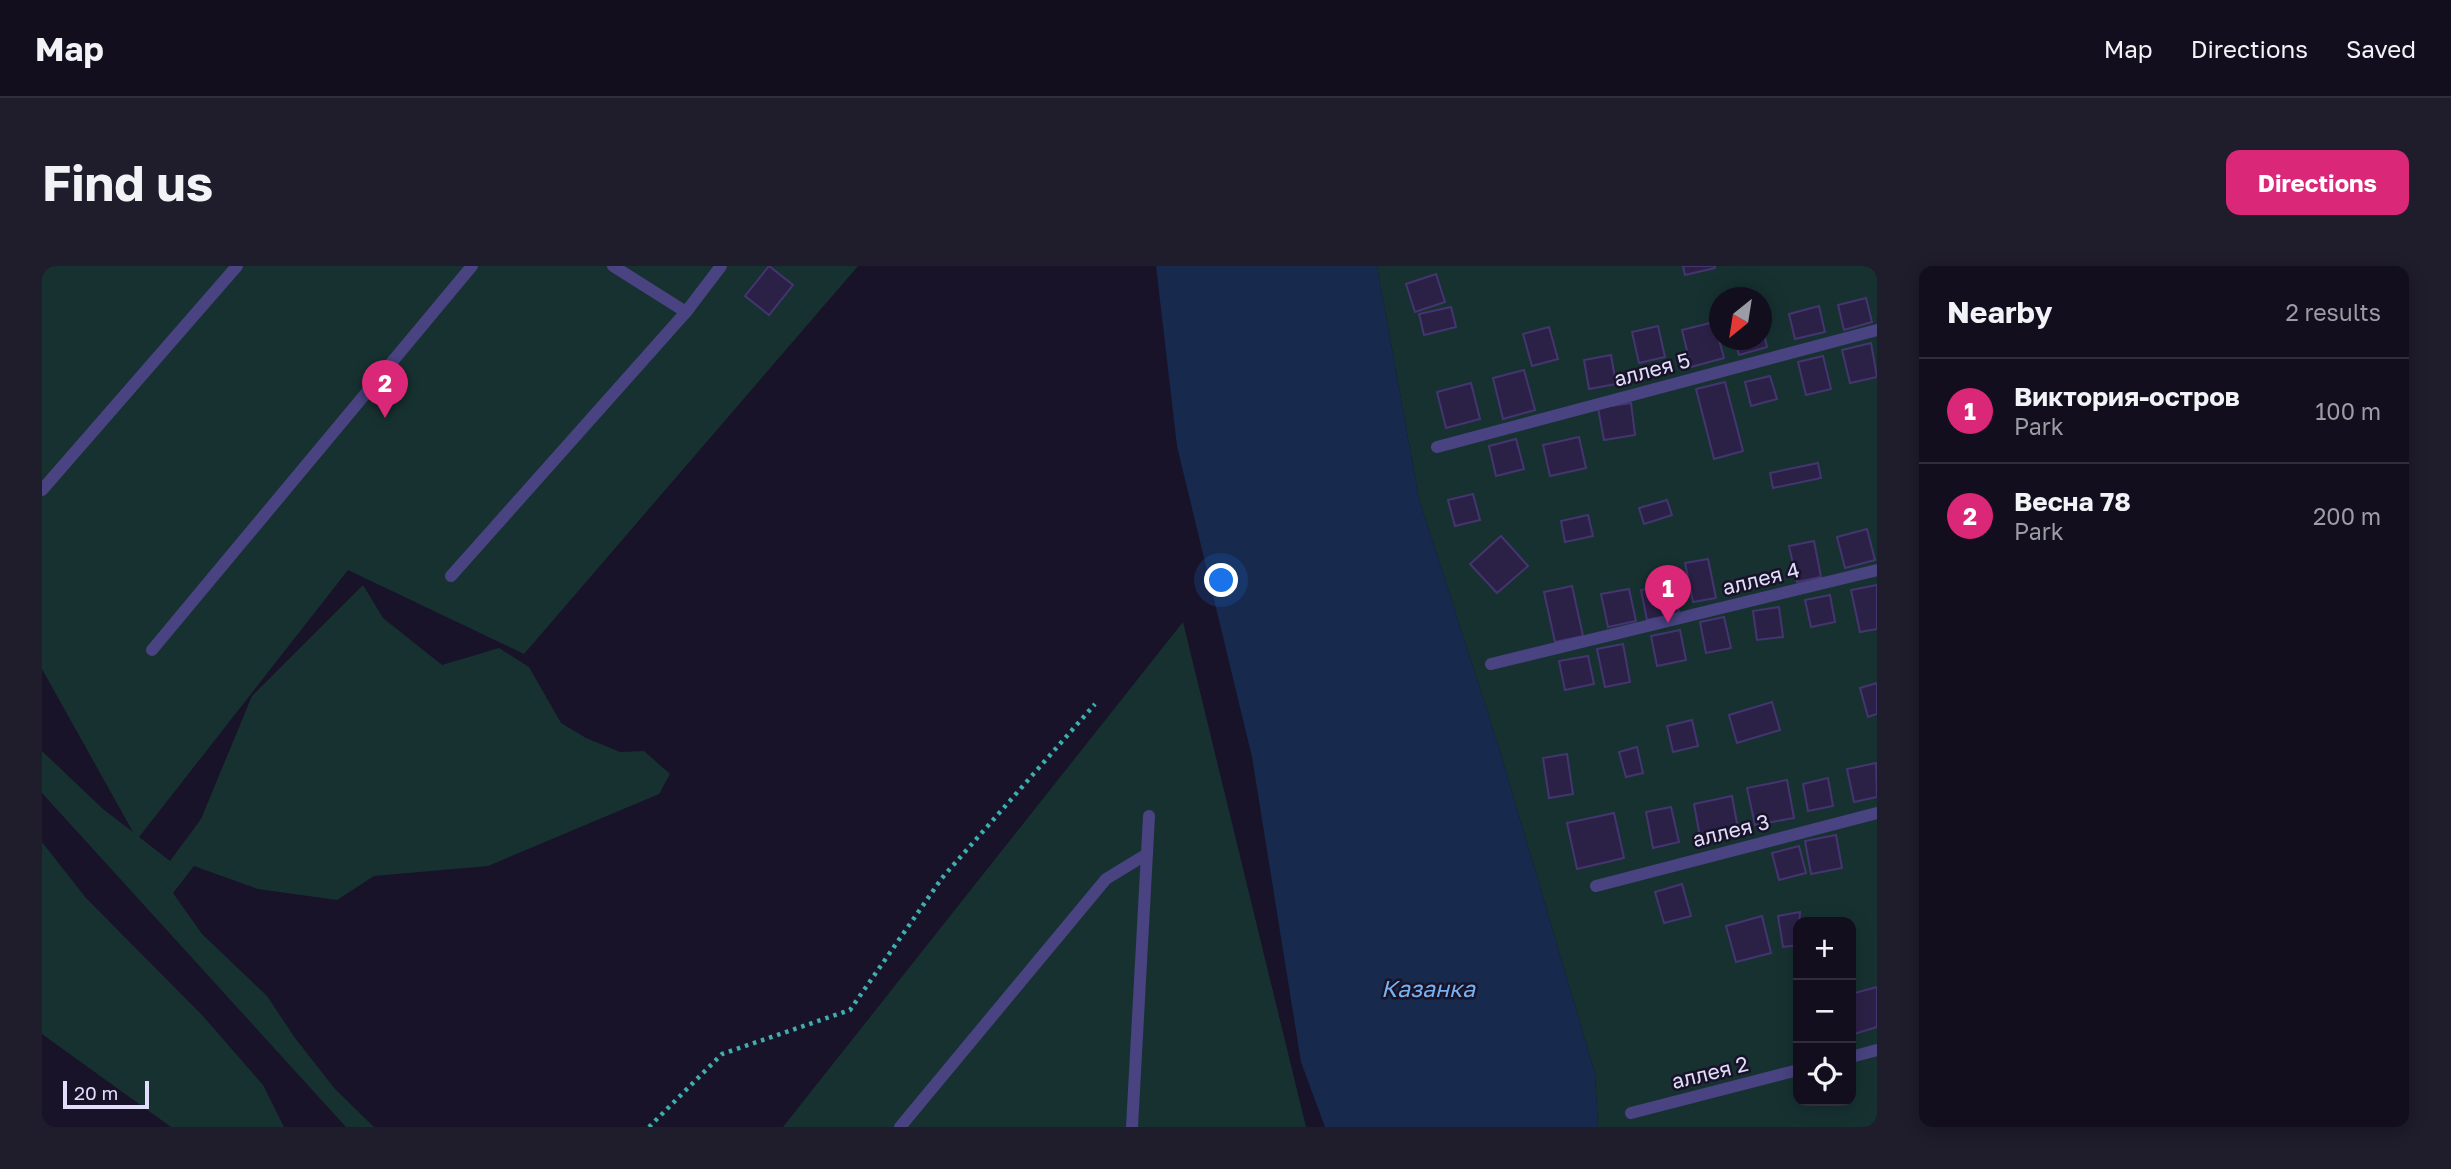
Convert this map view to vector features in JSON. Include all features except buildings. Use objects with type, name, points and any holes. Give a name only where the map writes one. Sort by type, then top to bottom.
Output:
[{"type":"lane","points":[[42,490],[237,266]]},
{"type":"lane","points":[[152,650],[472,266]]},
{"type":"lane","points":[[613,266],[686,312]]},
{"type":"lane","points":[[452,576],[686,312],[721,266]]},
{"type":"lane","name":"аллея 5","points":[[1437,447],[1877,330]]},
{"type":"lane","name":"аллея 4","points":[[1491,664],[1877,570]]},
{"type":"lane","name":"аллея 3","points":[[1596,886],[1877,813]]},
{"type":"lane","points":[[1132,1127],[1149,816]]},
{"type":"lane","points":[[900,1127],[1106,879],[1147,854]]},
{"type":"lane","points":[[1856,1056],[1877,1050]]},
{"type":"lane","name":"аллея 2","points":[[1631,1113],[1793,1071]]},
{"type":"path","points":[[649,1127],[722,1054],[850,1010],[942,878],[1095,704]]},
{"type":"green space","points":[[42,266],[858,266],[524,654],[348,570],[139,837],[170,861],[201,819],[252,696],[363,585],[383,618],[442,665],[499,648],[529,667],[561,723],[586,738],[620,752],[644,751],[670,774],[659,794],[488,866],[374,876],[337,900],[258,889],[194,866],[173,893],[202,934],[267,996],[295,1038],[335,1089],[374,1127],[346,1127],[42,793],[42,751],[103,809],[133,832],[42,669]]},
{"type":"green space","points":[[1377,266],[1877,266],[1877,1127],[1598,1127],[1595,1074],[1499,748],[1419,499]]},
{"type":"green space","points":[[1183,622],[1306,1127],[783,1127]]},
{"type":"green space","points":[[42,842],[86,898],[202,1015],[263,1085],[284,1127],[171,1127],[42,1034]]},
{"type":"water","name":"Казанка","points":[[1156,266],[1377,266],[1419,499],[1499,748],[1595,1074],[1598,1127],[1325,1127],[1301,1062],[1252,757],[1177,446]]},
{"type":"place","name":"Весна 78","points":[[385,418]]},
{"type":"place","name":"Виктория-остров","points":[[1668,623]]}]
